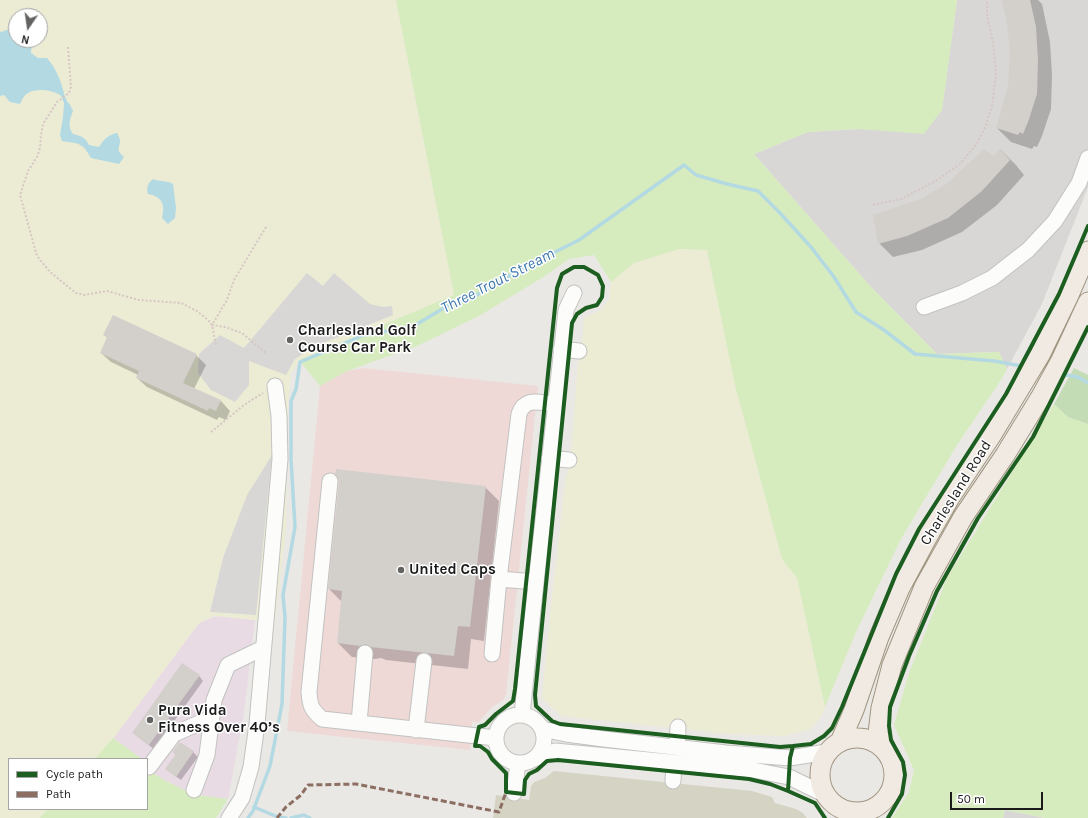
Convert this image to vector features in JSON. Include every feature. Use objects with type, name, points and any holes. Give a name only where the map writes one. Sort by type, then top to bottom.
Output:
[{"type":"main road","name":"Charlesland Road","points":[[834,747],[854,710],[879,637],[900,588],[949,499],[991,436],[1040,355],[1088,251]]},
{"type":"main road","name":"Charlesland Road","points":[[884,749],[878,733],[881,708],[892,665],[924,587],[963,517],[1005,456],[1040,398],[1061,360],[1088,302]]},
{"type":"main road","points":[[856,738],[865,739],[884,749],[893,767],[894,779],[890,790],[875,812],[854,812],[830,805],[822,788],[820,771],[822,762],[834,747],[847,739],[856,738]]},
{"type":"street","points":[[924,307],[962,293],[992,278],[1028,250],[1055,221],[1079,183],[1088,158]]},
{"type":"street","points":[[522,715],[561,349],[566,310],[574,293]]},
{"type":"street","points":[[561,349],[579,351]]},
{"type":"street","points":[[229,818],[242,798],[251,767],[257,724],[280,459],[279,416],[275,386]]},
{"type":"street","points":[[492,654],[499,579],[519,414],[521,408],[526,404],[535,402],[555,404]]},
{"type":"street","points":[[549,458],[569,460]]},
{"type":"street","points":[[330,481],[308,692],[310,703],[314,711],[322,719],[496,738]]},
{"type":"street","points":[[499,579],[536,582]]},
{"type":"street","points":[[194,790],[207,755],[214,700],[228,665],[263,648]]},
{"type":"street","points":[[358,723],[366,653]]},
{"type":"street","points":[[416,730],[424,661]]},
{"type":"street","points":[[534,759],[540,753],[544,745],[542,729],[534,719],[528,716],[514,716],[507,719],[497,730],[496,738],[497,746],[500,752],[511,762],[527,762],[555,751],[754,770],[789,777],[830,805]]},
{"type":"street","points":[[149,767],[174,734],[212,718]]},
{"type":"street","points":[[677,747],[678,727]]},
{"type":"street","points":[[542,729],[566,734],[677,747],[790,758],[834,747]]},
{"type":"street","points":[[514,793],[518,763]]},
{"type":"street","points":[[674,763],[674,780]]},
{"type":"path","points":[[873,204],[901,199],[934,182],[960,164],[976,145],[985,128],[992,106],[996,74],[993,41],[987,17],[988,0]]},
{"type":"path","points":[[68,47],[71,87],[69,93],[56,102],[43,124],[40,148],[37,157],[28,171],[20,195],[37,256],[50,272],[76,293],[84,295],[107,292],[139,300],[181,303],[198,311],[212,325],[216,345]]},
{"type":"path","points":[[212,325],[227,300],[234,280],[266,227]]},
{"type":"path","points":[[212,325],[225,327],[242,333],[267,354]]},
{"type":"path","points":[[211,432],[244,405],[275,386]]},
{"type":"shaded area","points":[[957,0],[1088,0],[1088,187],[1042,304],[1007,369],[999,352],[937,354],[870,286],[754,154],[808,132],[858,129],[942,109]]},
{"type":"shaded area","points":[[1048,0],[1088,0],[1088,139],[1081,163],[1066,193],[1041,228],[996,268],[949,292],[905,305],[897,267],[919,260],[947,248],[975,232],[1001,212],[1022,189],[1039,163],[1050,129],[1056,98],[1058,65],[1056,36]]},
{"type":"shaded area","name":"Charlesland Golf Course Car Park","points":[[307,273],[323,286],[334,273],[370,304],[383,307],[392,306],[393,315],[316,346],[295,359],[286,375],[249,361],[249,385],[235,402],[211,390],[198,373],[199,354],[220,335],[244,348]]},
{"type":"shaded area","points":[[364,368],[538,386],[506,695],[503,700],[491,708],[479,722],[472,722],[470,750],[287,731],[320,386],[347,371]]},
{"type":"shaded area","points":[[272,455],[256,615],[210,612],[223,558],[247,495]]},
{"type":"shaded area","points":[[217,616],[255,620],[244,713],[228,799],[195,795],[166,781],[148,770],[148,758],[141,758],[113,738],[199,623]]},
{"type":"shaded area","points":[[554,771],[752,791],[772,797],[775,803],[796,809],[803,813],[807,818],[493,818],[496,795],[529,800],[531,786],[534,782],[545,778]]},
{"type":"shaded area","points":[[1005,810],[1046,818],[1003,818]]},
{"type":"green space","points":[[0,0],[396,0],[454,295],[299,360],[291,373],[288,406],[286,530],[275,622],[214,616],[199,623],[110,743],[96,758],[8,758],[8,810],[47,810],[40,818],[0,818]]},
{"type":"green space","points":[[396,0],[957,0],[942,110],[924,134],[858,129],[808,132],[754,154],[870,286],[937,354],[999,352],[1007,369],[957,445],[901,539],[856,632],[825,707],[797,578],[782,559],[735,385],[707,250],[679,249],[634,263],[611,282],[594,255],[569,259],[545,276],[479,316],[417,346],[347,371],[320,386],[299,360],[454,295]]},
{"type":"green space","points":[[679,249],[707,250],[735,385],[782,559],[797,578],[825,707],[821,717],[809,730],[783,736],[730,734],[561,716],[542,698],[566,475],[570,465],[578,363],[581,357],[584,318],[601,310],[609,299],[611,282],[634,263]]},
{"type":"green space","points":[[1074,368],[1088,375],[1088,424],[1068,417],[1054,404]]},
{"type":"green space","points":[[1054,404],[1068,417],[1088,424],[1088,818],[1046,818],[1005,810],[1003,818],[892,818],[909,792],[914,770],[894,725],[909,673],[947,578]]},
{"type":"green space","points":[[113,738],[141,758],[96,758]]},
{"type":"green space","points":[[148,770],[166,781],[195,795],[228,799],[216,818],[40,818],[47,810],[148,810]]},
{"type":"water","points":[[8,30],[8,48],[31,48],[31,53],[38,58],[47,58],[58,75],[64,93],[60,95],[44,90],[32,91],[25,95],[20,104],[10,102],[4,95],[0,96],[0,31]]},
{"type":"water","points":[[64,103],[69,103],[73,111],[70,122],[71,131],[73,134],[81,136],[89,145],[99,147],[106,138],[117,133],[120,140],[119,150],[124,157],[119,164],[91,158],[83,146],[62,141],[60,135]]},
{"type":"water","points":[[153,179],[173,184],[176,208],[175,218],[168,224],[162,218],[163,205],[160,199],[148,194],[148,185]]},
{"type":"building","points":[[1002,0],[1030,0],[1036,27],[1038,60],[1037,94],[1023,134],[1020,132],[1018,135],[996,128],[1008,86],[1010,50]]},
{"type":"building","points":[[984,149],[994,156],[1000,149],[1010,160],[982,191],[948,218],[907,236],[878,244],[873,215],[923,198],[949,182]]},
{"type":"building","points":[[113,315],[197,354],[183,383],[221,400],[216,411],[209,408],[208,411],[136,378],[139,371],[100,353],[107,337],[103,335]]},
{"type":"building","name":"United Caps","points":[[336,469],[486,486],[470,627],[458,626],[454,656],[371,647],[366,644],[360,646],[337,643],[342,591],[328,589],[339,482],[338,477],[335,474]]},
{"type":"building","points":[[182,663],[200,675],[149,745],[132,733]]},
{"type":"building","points":[[180,742],[194,751],[176,777],[165,769],[176,754],[172,752]]},
{"type":"waterway","points":[[62,94],[66,103]]},
{"type":"waterway","name":"Three Trout Stream","points":[[248,818],[253,811],[270,766],[282,704],[285,617],[283,595],[295,527],[291,459],[291,401],[296,389],[300,362],[364,335],[412,327],[454,302],[470,299],[521,269],[579,240],[684,165],[696,175],[758,191],[811,247],[834,277],[856,312],[884,330],[915,354],[994,361],[1027,367]]},
{"type":"waterway","name":"Three Trout Stream","points":[[1060,374],[1078,377],[1088,383]]},
{"type":"waterway","points":[[254,807],[278,817],[286,818]]},
{"type":"waterway","points":[[291,818],[304,815],[310,818]]},
{"type":"marked path","points":[[277,818],[286,807],[301,795],[308,785],[356,784],[499,812],[506,792]]},
{"type":"cycle path","points":[[825,818],[815,803],[788,791],[790,758],[793,746],[811,744],[824,736],[832,728],[896,574],[919,529],[1006,394],[1059,294],[1088,226]]},
{"type":"cycle path","points":[[788,791],[770,784],[749,779],[558,760],[547,761],[537,770],[529,774],[525,780],[524,794],[506,792],[506,773],[492,759],[488,752],[480,746],[475,746],[479,727],[485,725],[513,701],[557,288],[562,274],[574,267],[584,267],[598,275],[603,286],[602,297],[597,305],[586,308],[577,314],[572,323],[535,695],[536,706],[552,721],[560,724],[780,747],[793,746]]},
{"type":"cycle path","points":[[888,818],[902,794],[905,775],[903,762],[891,740],[889,726],[890,707],[909,656],[937,591],[978,518],[1033,437],[1088,327]]},
{"type":"place","name":"Charlesland Golf Course Car Park","points":[[290,340]]},
{"type":"place","name":"United Caps","points":[[401,570]]},
{"type":"place","name":"Pura Vida Fitness Over 40’s","points":[[150,720]]}]
